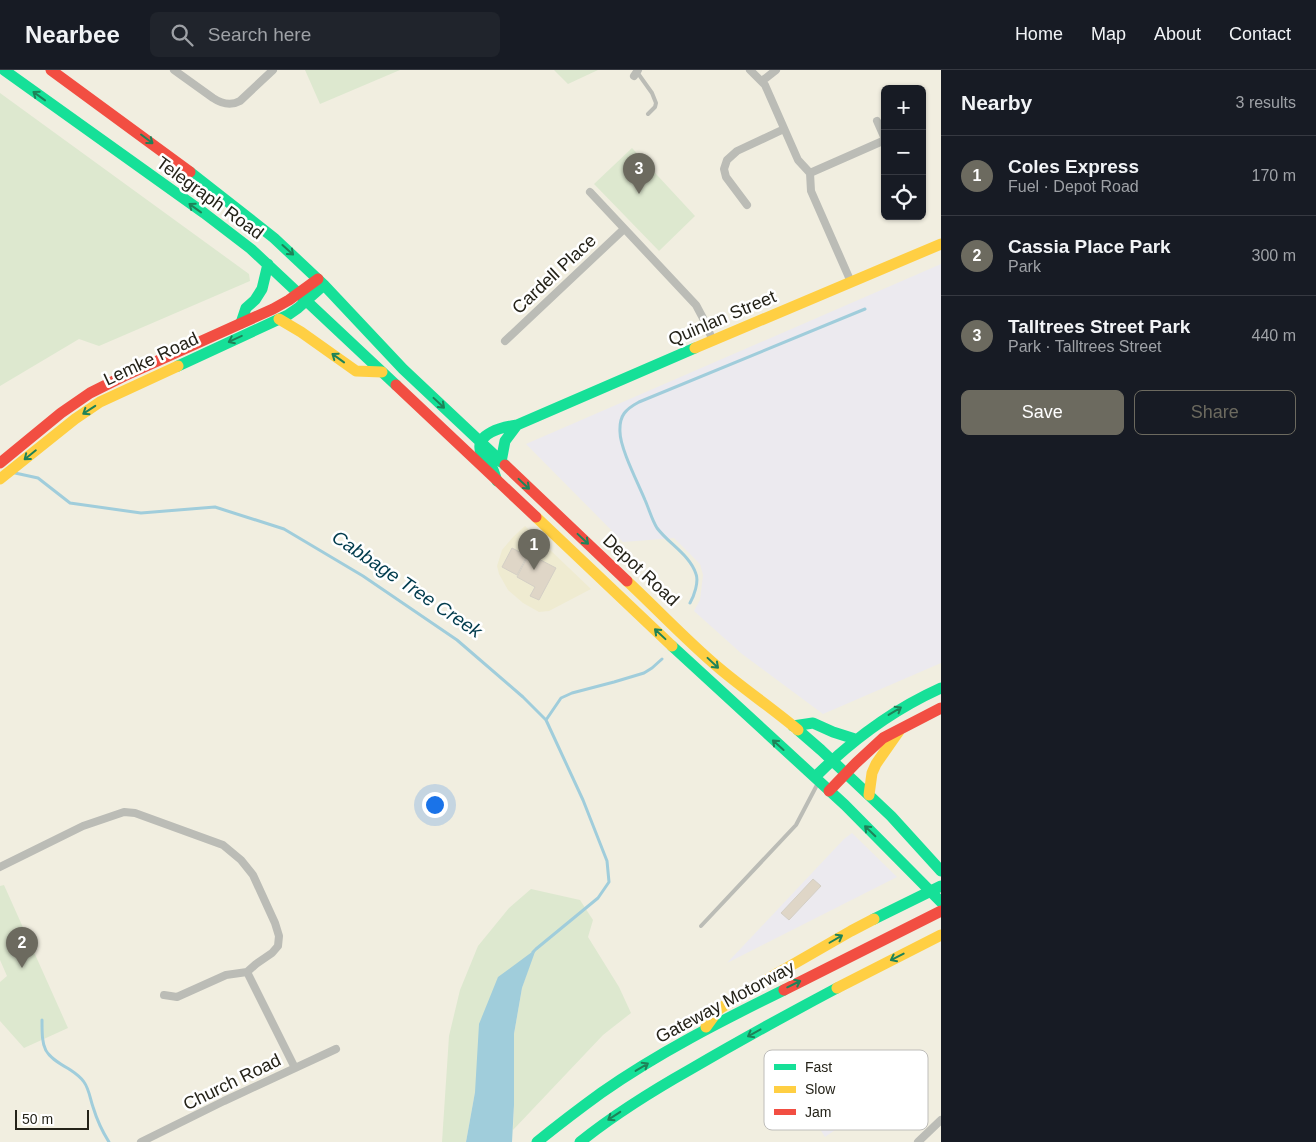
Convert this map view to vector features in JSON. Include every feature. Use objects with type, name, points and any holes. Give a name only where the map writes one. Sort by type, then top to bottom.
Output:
[{"type":"main road","name":"Telegraph Road","points":[[4,70],[251,249],[382,372]]},
{"type":"main road","name":"Telegraph Road","points":[[52,70],[173,159],[257,224],[285,247],[321,282]]},
{"type":"main road","name":"Quinlan Street","points":[[481,442],[493,431],[505,426],[517,425],[941,244]]},
{"type":"main road","points":[[241,323],[246,308],[255,300],[262,289],[268,264]]},
{"type":"main road","name":"Lemke Road","points":[[0,462],[73,404],[109,383],[302,297],[321,282]]},
{"type":"main road","name":"Depot Road","points":[[321,282],[403,369],[717,666],[737,684],[794,726],[846,773],[890,816],[941,871]]},
{"type":"main road","name":"Lemke Road","points":[[0,479],[88,409],[116,394],[279,319],[292,312],[302,297]]},
{"type":"main road","points":[[279,319],[301,332],[356,372],[382,372]]},
{"type":"main road","name":"Depot Road","points":[[382,372],[726,696],[817,779],[941,902]]},
{"type":"main road","points":[[501,462],[504,441],[517,425]]},
{"type":"main road","points":[[481,442],[480,450],[482,456],[492,468],[497,481]]},
{"type":"main road","points":[[817,779],[831,760],[855,739],[907,704],[941,688]]},
{"type":"main road","points":[[829,791],[883,738],[941,708]]},
{"type":"main road","points":[[794,726],[813,723],[855,739]]},
{"type":"main road","points":[[869,795],[872,773],[876,764],[899,730]]},
{"type":"main road","points":[[704,1030],[719,1009],[851,931],[941,886]]},
{"type":"main road","name":"Gateway Motorway","points":[[541,1139],[599,1094],[638,1068],[704,1030],[941,910]]},
{"type":"main road","points":[[580,1142],[637,1102],[727,1047],[941,935]]},
{"type":"street","points":[[174,70],[219,102],[234,104],[240,101],[273,70]]},
{"type":"street","points":[[750,70],[765,85],[799,162],[810,172],[811,191],[850,282]]},
{"type":"street","points":[[762,81],[776,70]]},
{"type":"street","points":[[877,121],[881,130]]},
{"type":"street","points":[[747,206],[726,177],[725,164],[729,157],[737,151],[784,129]]},
{"type":"street","points":[[810,172],[881,142]]},
{"type":"street","points":[[590,192],[696,305],[713,341]]},
{"type":"street","name":"Cardell Place","points":[[504,341],[624,229]]},
{"type":"street","points":[[2,866],[83,826],[124,812],[135,813],[222,845],[241,860],[253,876],[275,923],[279,936],[278,946],[272,953],[247,972],[226,975],[176,997],[164,995]]},
{"type":"street","points":[[247,972],[295,1068]]},
{"type":"street","name":"Church Road","points":[[141,1142],[336,1049]]},
{"type":"street","points":[[918,1142],[941,1120]]},
{"type":"lane","points":[[636,73],[652,92],[656,102],[655,107],[648,114]]},
{"type":"lane","points":[[701,926],[796,825],[817,779]]},
{"type":"shaded area","points":[[941,264],[941,663],[823,714],[742,654],[694,611],[700,600],[703,575],[700,564],[674,538],[623,542],[526,444]]},
{"type":"shaded area","points":[[525,526],[591,589],[549,611],[539,612],[523,603],[508,590],[499,574],[497,566],[502,550]]},
{"type":"shaded area","points":[[852,833],[897,877],[727,963],[844,839]]},
{"type":"shaded area","points":[[821,1130],[835,1130],[825,1137]]},
{"type":"green space","points":[[305,70],[400,70],[320,104]]},
{"type":"green space","points":[[554,70],[598,70],[568,84]]},
{"type":"green space","points":[[0,93],[249,274],[250,281],[99,346],[79,339],[0,386]]},
{"type":"green space","points":[[632,148],[695,216],[659,251],[594,184]]},
{"type":"green space","points":[[4,885],[68,1028],[24,1048],[0,1021],[0,982],[7,976],[0,960],[0,886]]},
{"type":"green space","points":[[531,889],[580,900],[593,920],[588,937],[619,987],[631,1013],[603,1035],[513,1130],[514,1034],[522,988],[535,949],[475,1092],[466,1142],[442,1142],[449,1036],[460,990],[478,946],[509,908]]},
{"type":"water","points":[[536,949],[522,988],[514,1034],[512,1142],[466,1142],[475,1092],[479,1024],[498,977]]},
{"type":"building","points":[[512,548],[527,556],[517,575],[502,567]]},
{"type":"building","points":[[529,554],[556,568],[539,600],[530,596],[535,587],[517,577]]},
{"type":"building","points":[[813,879],[821,886],[789,920],[781,913]]},
{"type":"waterway","points":[[690,603],[696,585],[696,574],[689,561],[662,534],[654,522],[623,447],[620,426],[624,413],[639,402],[865,309]]},
{"type":"waterway","name":"Cabbage Tree Creek","points":[[15,473],[38,478],[70,503],[141,513],[215,507],[284,529],[363,576],[457,640],[523,697],[546,720],[583,800],[607,861],[609,882],[598,898],[533,952]]},
{"type":"waterway","points":[[546,720],[561,698],[572,693],[644,673],[662,659]]},
{"type":"waterway","points":[[42,1020],[46,1050],[49,1055],[75,1073],[84,1082],[98,1121],[109,1142]]},
{"type":"traffic: fast","points":[[4,70],[204,213],[251,249],[396,385]]},
{"type":"traffic: fast","points":[[190,172],[274,238],[324,285],[403,369],[505,465]]},
{"type":"traffic: fast","points":[[241,323],[246,308],[255,300],[262,289],[268,264]]},
{"type":"traffic: fast","points":[[178,366],[288,315],[324,285]]},
{"type":"traffic: fast","points":[[497,481],[492,468],[481,453],[480,446],[482,440],[491,432],[517,425],[695,348]]},
{"type":"traffic: fast","points":[[501,462],[505,441],[517,425]]},
{"type":"traffic: fast","points":[[672,646],[845,805],[941,902]]},
{"type":"traffic: fast","points":[[815,777],[874,726],[906,706],[941,688]]},
{"type":"traffic: fast","points":[[793,726],[813,723],[855,739]]},
{"type":"traffic: fast","points":[[798,730],[891,816],[941,871]]},
{"type":"traffic: fast","points":[[874,919],[941,886]]},
{"type":"traffic: fast","points":[[580,1142],[620,1112],[662,1086],[837,988]]},
{"type":"traffic: fast","points":[[537,1142],[601,1093],[645,1064],[713,1026],[784,990]]},
{"type":"traffic: slow","points":[[695,348],[941,244]]},
{"type":"traffic: slow","points":[[279,319],[301,332],[356,371],[382,372]]},
{"type":"traffic: slow","points":[[0,479],[75,419],[100,402],[178,366]]},
{"type":"traffic: slow","points":[[536,517],[672,646]]},
{"type":"traffic: slow","points":[[627,581],[707,658],[798,730]]},
{"type":"traffic: slow","points":[[869,795],[872,773],[876,764],[899,731]]},
{"type":"traffic: slow","points":[[706,1027],[719,1009],[778,973],[874,919]]},
{"type":"traffic: slow","points":[[837,988],[941,935]]},
{"type":"traffic: jam","points":[[51,70],[190,172]]},
{"type":"traffic: jam","points":[[0,463],[61,413],[90,393],[273,309],[318,279]]},
{"type":"traffic: jam","points":[[396,385],[536,517]]},
{"type":"traffic: jam","points":[[505,465],[627,581]]},
{"type":"traffic: jam","points":[[829,791],[883,738],[941,708]]},
{"type":"traffic: jam","points":[[784,990],[941,911]]},
{"type":"place","name":"Talltrees Street Park","points":[[639,194]]},
{"type":"place","name":"Coles Express","points":[[534,570]]},
{"type":"place","name":"Cassia Place Park","points":[[22,968]]}]
